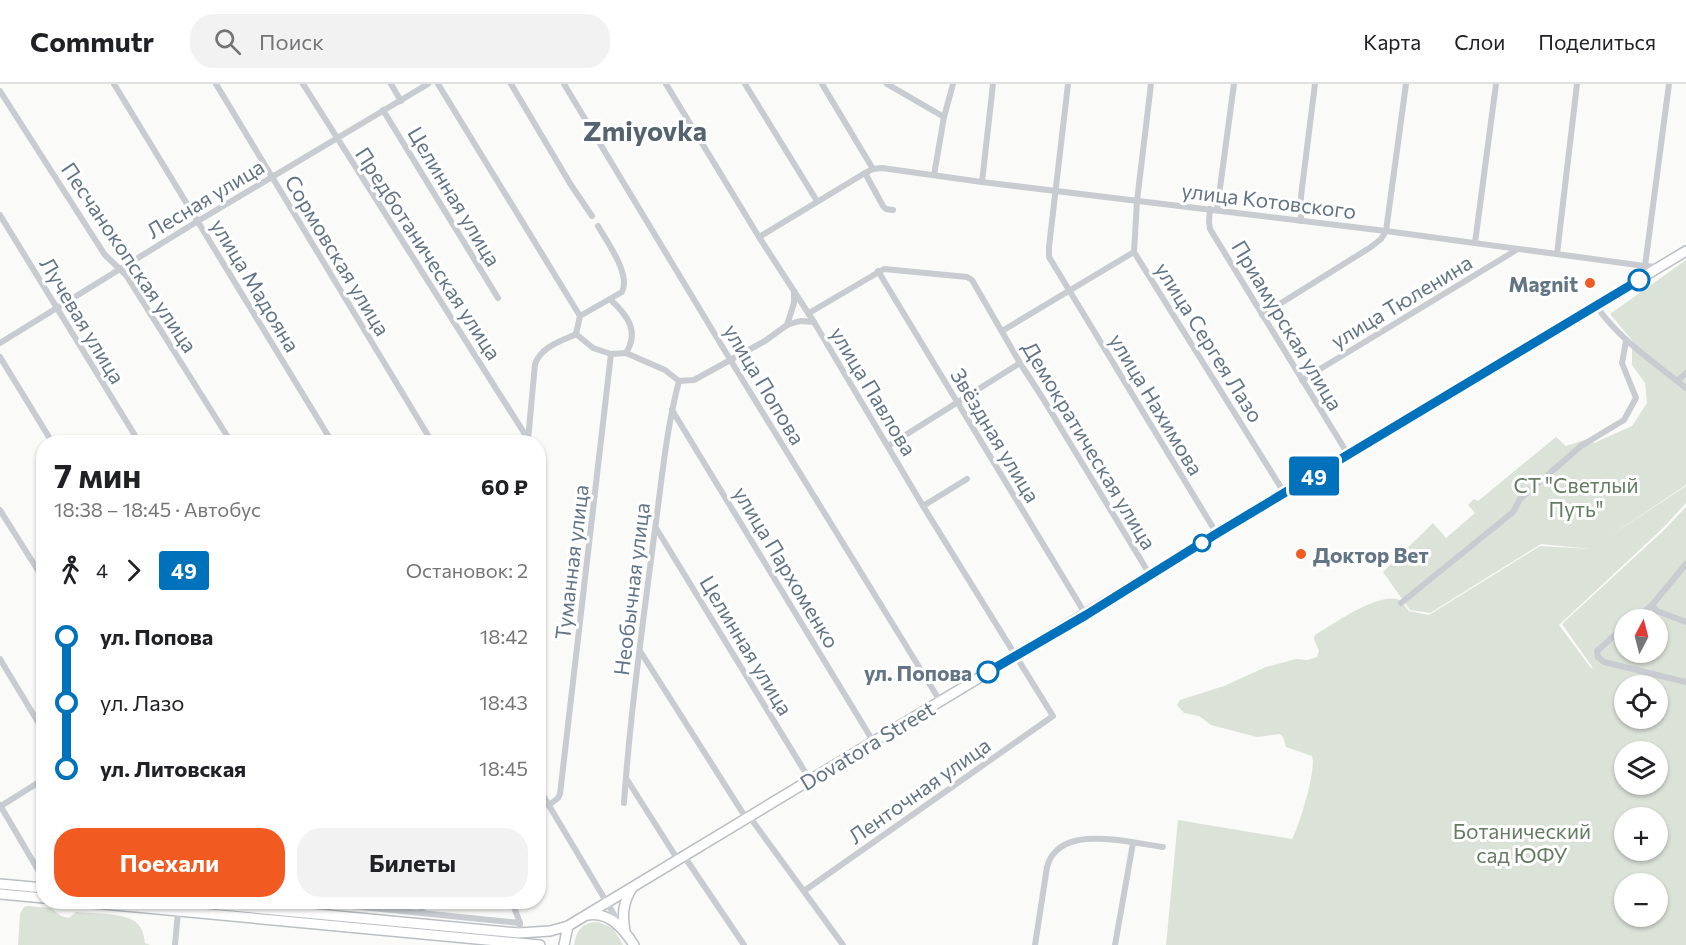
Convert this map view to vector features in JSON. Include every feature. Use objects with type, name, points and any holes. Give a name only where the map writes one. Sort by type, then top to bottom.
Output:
[{"type":"main road","name":"Dovatora Street","points":[[567,926],[1597,307],[1686,251]]},
{"type":"main road","points":[[0,884],[36,887]]},
{"type":"main road","points":[[625,931],[622,918],[624,906],[634,886]]},
{"type":"main road","points":[[0,894],[36,897]]},
{"type":"main road","points":[[157,909],[540,945]]},
{"type":"main road","points":[[285,909],[519,933],[550,931],[567,926],[564,945]]},
{"type":"main road","points":[[585,915],[594,914],[607,917],[625,931],[634,945]]},
{"type":"street","name":"улица Мадояна","points":[[114,84],[328,435]]},
{"type":"street","name":"Сормовская улица","points":[[216,84],[428,435]]},
{"type":"street","name":"Предботаническая улица","points":[[303,84],[524,435]]},
{"type":"street","name":"Целинная улица","points":[[391,84],[401,101]]},
{"type":"street","name":"Лесная улица","points":[[0,343],[198,220],[428,84]]},
{"type":"street","points":[[438,84],[580,316],[576,334]]},
{"type":"street","points":[[511,84],[592,216]]},
{"type":"street","name":"улица Попова","points":[[564,84],[940,700]]},
{"type":"street","name":"улица Павлова","points":[[666,84],[759,237],[809,313],[923,506],[1053,716]]},
{"type":"street","points":[[745,84],[817,201]]},
{"type":"street","points":[[759,237],[873,169],[822,84]]},
{"type":"street","points":[[887,84],[944,117]]},
{"type":"street","points":[[934,175],[944,117],[953,84]]},
{"type":"street","points":[[982,182],[993,84]]},
{"type":"street","name":"улица Нахимова","points":[[1068,84],[1049,247],[1050,257],[1068,291],[1216,534]]},
{"type":"street","name":"улица Сергея Лазо","points":[[1151,84],[1137,201],[1134,252],[1285,494]]},
{"type":"street","name":"Приамурская улица","points":[[1234,84],[1214,210],[1209,221],[1210,229],[1349,456]]},
{"type":"street","points":[[1301,220],[1301,196],[1315,84]]},
{"type":"street","points":[[1262,315],[1371,248],[1386,231],[1406,84]]},
{"type":"street","points":[[1475,243],[1496,84]]},
{"type":"street","points":[[1557,254],[1577,84]]},
{"type":"street","points":[[1640,280],[1645,266],[1669,84]]},
{"type":"street","name":"Песчанокопская улица","points":[[0,92],[105,255],[121,268],[227,435]]},
{"type":"street","name":"Целинная улица","points":[[383,110],[498,298]]},
{"type":"street","name":"улица Котовского","points":[[873,169],[882,168],[1301,220],[1661,267]]},
{"type":"street","points":[[865,173],[883,206],[893,210]]},
{"type":"street","name":"Лучевая улица","points":[[0,215],[135,435]]},
{"type":"street","points":[[580,316],[622,292],[624,285],[621,268],[598,226]]},
{"type":"street","name":"улица Тюленина","points":[[1302,380],[1518,249]]},
{"type":"street","points":[[1002,331],[1134,252]]},
{"type":"street","name":"Демократическая улица","points":[[878,271],[894,269],[967,277],[976,285],[1020,363],[1058,421],[1150,575]]},
{"type":"street","points":[[809,313],[878,271]]},
{"type":"street","name":"Звёздная улица","points":[[878,271],[1086,615]]},
{"type":"street","points":[[787,325],[794,303],[794,291]]},
{"type":"street","points":[[610,299],[626,317],[633,332],[632,344],[626,353]]},
{"type":"street","points":[[1597,307],[1608,323],[1626,341],[1686,388]]},
{"type":"street","points":[[576,334],[593,348],[611,354],[626,353],[665,370],[679,381],[686,382],[731,361],[787,325],[800,321],[814,322]]},
{"type":"street","points":[[529,435],[535,364],[543,350],[576,334]]},
{"type":"street","points":[[1401,603],[1513,512],[1520,499],[1581,446],[1624,420],[1636,398],[1622,363],[1626,341]]},
{"type":"street","name":"Туманная улица","points":[[549,805],[560,794],[611,354]]},
{"type":"street","points":[[0,357],[48,435]]},
{"type":"street","points":[[888,446],[1020,363]]},
{"type":"street","points":[[1677,381],[1686,373]]},
{"type":"street","name":"Необычная улица","points":[[624,803],[629,729],[639,650],[672,409],[679,381]]},
{"type":"street","name":"улица Пархоменко","points":[[672,409],[873,741]]},
{"type":"street","points":[[923,506],[967,479]]},
{"type":"street","points":[[0,510],[36,567]]},
{"type":"street","name":"Целинная улица","points":[[656,527],[810,780]]},
{"type":"street","points":[[1647,609],[1686,564]]},
{"type":"street","points":[[1652,605],[1657,611],[1686,622]]},
{"type":"street","points":[[1614,636],[1597,651],[1598,657],[1604,662],[1686,682]]},
{"type":"street","points":[[639,650],[747,817],[843,945]]},
{"type":"street","points":[[0,659],[36,719]]},
{"type":"street","name":"Ленточная улица","points":[[804,891],[1053,716]]},
{"type":"street","points":[[626,777],[744,945]]},
{"type":"street","points":[[36,784],[0,805],[36,868]]},
{"type":"street","points":[[546,800],[625,931]]},
{"type":"street","points":[[1035,945],[1047,867],[1053,852],[1066,843],[1095,838],[1163,847]]},
{"type":"street","points":[[1115,945],[1133,843]]},
{"type":"street","points":[[389,909],[520,922]]},
{"type":"street","points":[[421,909],[423,913]]},
{"type":"street","points":[[515,909],[520,922],[519,933]]},
{"type":"street","points":[[175,945],[178,911]]},
{"type":"green space","points":[[1686,260],[1686,485],[1601,542],[1686,486],[1686,503],[1663,528],[1559,625],[1593,668],[1562,624],[1686,507],[1686,945],[1166,945],[1178,820],[1292,839],[1307,798],[1313,763],[1312,756],[1286,747],[1280,734],[1257,737],[1211,725],[1199,716],[1184,713],[1177,705],[1180,700],[1224,686],[1266,667],[1296,659],[1308,660],[1317,657],[1319,651],[1314,639],[1315,635],[1354,611],[1377,601],[1396,599],[1402,602],[1409,611],[1429,615],[1540,546],[1591,549],[1541,544],[1430,613],[1410,610],[1383,572],[1433,523],[1446,538],[1475,513],[1468,505],[1474,499],[1478,501],[1556,437],[1566,446],[1590,438],[1594,443],[1632,426],[1647,403],[1645,383],[1632,365],[1632,340],[1610,314]]},
{"type":"green space","points":[[24,907],[52,909],[61,916],[69,918],[76,912],[126,917],[138,924],[145,943],[150,945],[18,945],[20,914]]},
{"type":"green space","points":[[598,922],[613,928],[623,945],[574,945],[576,935],[584,925]]},
{"type":"bus line","name":"49","points":[[988,672],[1639,280]]},
{"type":"place","name":"Magnit","points":[[1590,283]]},
{"type":"place","name":"Доктор Вет","points":[[1301,554]]},
{"type":"place","name":"ул. Попова","points":[[988,672]]},
{"type":"district","name":"Zmiyovka","points":[[645,130]]},
{"type":"park label","name":"СТ \"Светлый Путь\"","points":[[1576,496]]},
{"type":"park label","name":"Ботанический сад ЮФУ","points":[[1522,842]]}]
